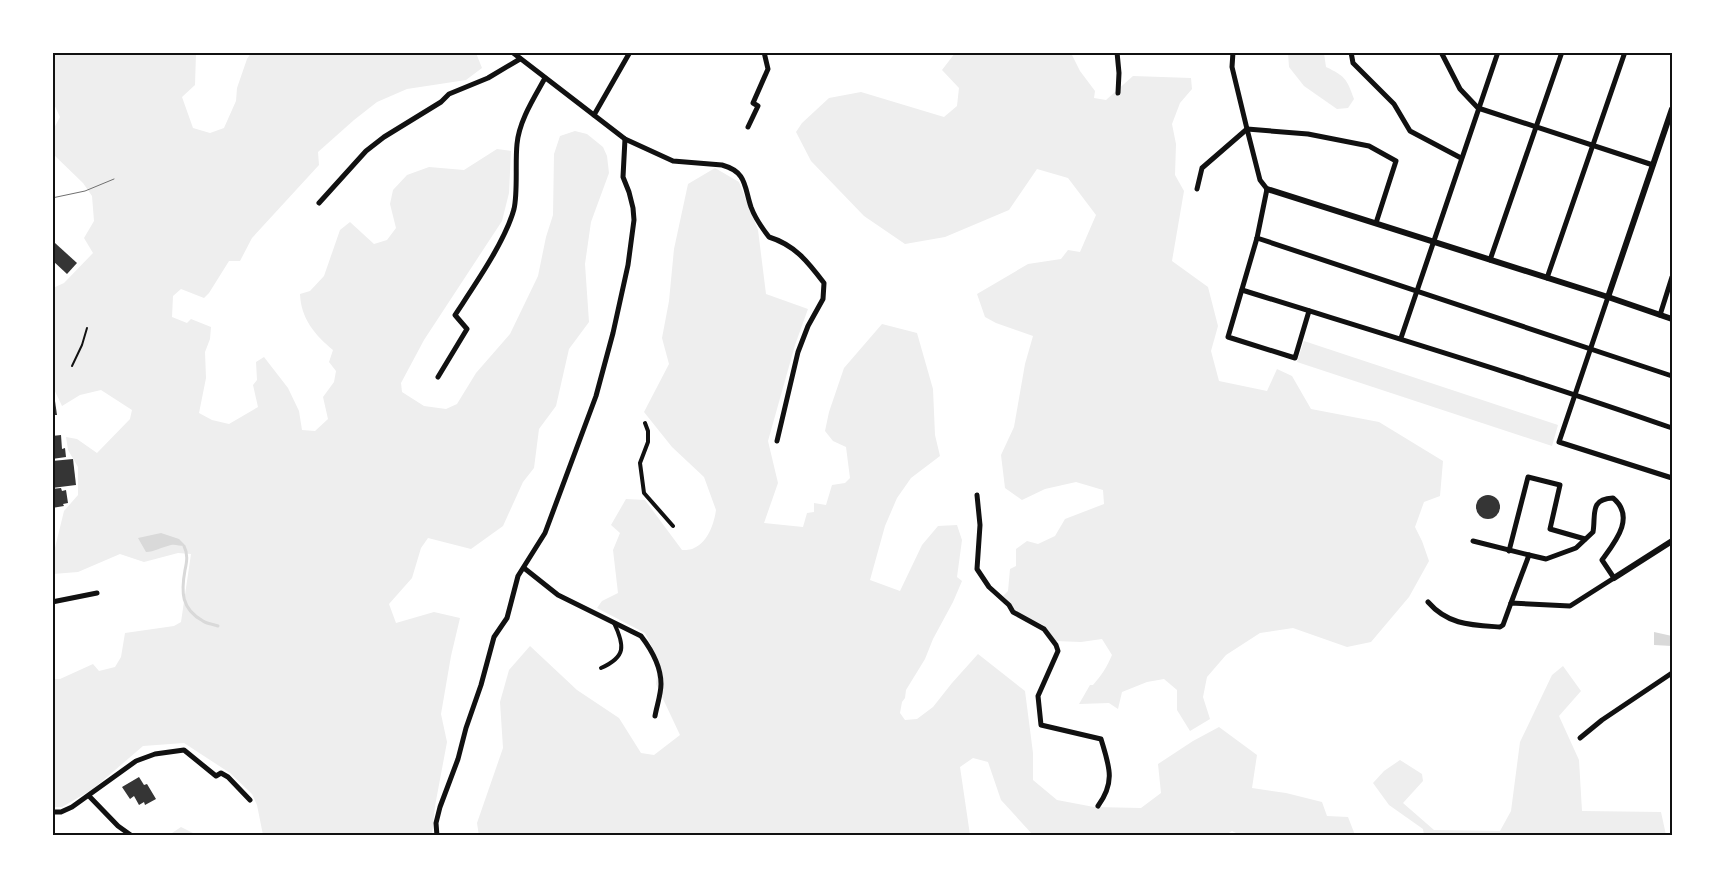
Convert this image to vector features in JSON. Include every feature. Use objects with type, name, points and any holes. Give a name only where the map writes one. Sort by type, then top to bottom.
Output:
[{"type":"street","points":[[512,52],[625,139],[673,161],[722,165],[734,170],[743,179],[752,208],[768,238],[782,241],[804,258],[824,283],[823,299],[808,326],[798,352],[777,441]]},
{"type":"street","points":[[594,115],[630,52]]},
{"type":"street","points":[[748,127],[758,106],[753,103],[768,69],[764,52]]},
{"type":"street","points":[[1116,52],[1119,73],[1118,92]]},
{"type":"street","points":[[1233,52],[1232,66],[1247,129],[1260,180],[1267,189],[1608,297],[1672,320]]},
{"type":"street","points":[[1351,52],[1353,62],[1394,104],[1410,131],[1461,158]]},
{"type":"street","points":[[1441,52],[1460,89],[1478,108],[1653,165]]},
{"type":"street","points":[[1401,338],[1498,52]]},
{"type":"street","points":[[1490,260],[1562,52]]},
{"type":"street","points":[[1547,278],[1625,52]]},
{"type":"street","points":[[319,203],[366,151],[384,137],[441,102],[449,94],[488,78],[520,59]]},
{"type":"street","points":[[438,377],[467,329],[455,316],[489,260],[507,227],[514,208],[517,142],[527,111],[545,78]]},
{"type":"street","points":[[1672,109],[1670,123],[1653,165],[1559,442],[1672,478]]},
{"type":"street","points":[[1197,190],[1202,168],[1247,129],[1308,134],[1369,146],[1396,161],[1376,224]]},
{"type":"street","points":[[437,836],[436,823],[440,807],[482,686],[494,637],[507,618],[518,576],[545,533],[596,396],[613,334],[628,265],[634,220],[634,208],[623,177],[625,139]]},
{"type":"street","points":[[1267,189],[1257,238],[1228,337],[1295,358],[1309,311]]},
{"type":"street","points":[[1257,238],[1672,376]]},
{"type":"street","points":[[1660,315],[1672,277]]},
{"type":"street","points":[[1242,290],[1576,394],[1672,428]]},
{"type":"street","points":[[645,423],[648,431],[648,442],[640,463],[644,493],[673,526]]},
{"type":"street","points":[[1509,550],[1528,477],[1560,485],[1550,529],[1585,539]]},
{"type":"street","points":[[977,495],[980,525],[977,570],[989,587],[1014,612],[1044,628],[1056,645],[1058,651],[1038,696],[1041,725],[1101,739],[1110,779],[1105,796],[1098,806]]},
{"type":"street","points":[[1473,541],[1546,559],[1576,548],[1593,532],[1595,507],[1603,500],[1613,498],[1622,510],[1622,530],[1618,539],[1602,560],[1614,578]]},
{"type":"street","points":[[1511,602],[1570,606],[1672,541]]},
{"type":"street","points":[[1428,602],[1437,612],[1466,625],[1500,627],[1503,625],[1528,555]]},
{"type":"street","points":[[524,568],[558,594],[641,636],[649,646],[659,672],[661,684],[655,716]]},
{"type":"street","points":[[52,602],[97,593]]},
{"type":"street","points":[[601,668],[615,662],[620,654],[622,640],[614,623]]},
{"type":"street","points":[[1580,738],[1602,720],[1672,673]]},
{"type":"street","points":[[52,812],[61,812],[89,796],[136,761],[155,754],[184,750],[216,776],[221,773],[228,777],[250,800]]},
{"type":"street","points":[[89,796],[118,826],[132,836]]},
{"type":"path","points":[[72,366],[82,345],[86,328]]},
{"type":"shaded area","points":[[53,53],[196,53],[195,85],[182,97],[193,128],[210,133],[224,128],[236,101],[237,88],[251,53],[476,53],[482,68],[466,80],[407,89],[377,102],[354,120],[318,152],[319,165],[252,238],[240,261],[229,261],[204,298],[181,289],[173,296],[172,317],[187,323],[191,319],[211,327],[210,339],[205,352],[206,378],[199,413],[212,420],[229,424],[258,407],[253,385],[257,380],[256,362],[264,357],[288,388],[299,411],[302,430],[315,431],[328,419],[323,397],[334,382],[336,371],[329,362],[333,350],[310,326],[303,311],[300,294],[310,291],[324,276],[340,230],[350,222],[374,244],[387,240],[396,228],[390,204],[393,190],[407,175],[429,167],[464,170],[497,149],[511,151],[509,193],[502,221],[424,340],[401,383],[402,392],[424,406],[446,409],[457,404],[476,373],[510,334],[538,276],[546,237],[553,215],[554,154],[560,136],[575,131],[587,134],[603,147],[607,156],[609,173],[591,222],[585,264],[589,322],[569,349],[556,406],[539,429],[534,468],[523,482],[503,526],[471,549],[428,538],[421,548],[412,578],[389,604],[396,623],[434,612],[460,618],[441,714],[447,742],[435,806],[432,835],[263,835],[257,805],[252,794],[230,773],[184,743],[143,746],[93,789],[62,807],[53,807],[53,679],[60,679],[93,664],[99,671],[115,667],[121,657],[125,633],[174,626],[181,622],[191,554],[178,553],[144,562],[120,554],[78,572],[53,574],[53,552],[64,511],[78,495],[78,467],[68,450],[66,437],[77,439],[97,453],[130,419],[132,410],[101,390],[80,395],[62,406],[53,387],[53,288],[64,283],[93,253],[84,238],[94,221],[92,196],[83,183],[53,154],[53,130],[60,117],[53,102]]},
{"type":"shaded area","points":[[955,53],[1071,53],[1080,71],[1095,91],[1094,98],[1106,100],[1133,76],[1191,78],[1192,89],[1180,103],[1172,124],[1176,144],[1175,175],[1184,191],[1172,261],[1208,287],[1218,326],[1211,351],[1219,381],[1267,391],[1277,369],[1292,376],[1311,409],[1379,422],[1443,461],[1440,496],[1424,502],[1415,527],[1429,561],[1409,597],[1371,642],[1347,647],[1293,628],[1260,633],[1226,655],[1207,677],[1203,697],[1210,719],[1190,731],[1177,710],[1177,690],[1164,679],[1147,682],[1122,692],[1118,709],[1109,703],[1079,704],[1090,685],[1093,685],[1101,675],[1112,655],[1102,639],[1081,642],[1055,641],[1044,626],[1019,613],[1003,596],[1008,591],[1010,569],[1016,566],[1016,549],[1027,541],[1038,544],[1055,536],[1065,519],[1104,504],[1103,490],[1076,482],[1045,489],[1022,500],[1005,488],[1001,455],[1014,427],[1025,364],[1033,336],[996,323],[985,317],[977,294],[1028,264],[1061,259],[1068,250],[1080,252],[1096,215],[1068,178],[1037,169],[1009,210],[945,237],[905,244],[864,216],[811,161],[796,132],[802,123],[829,98],[861,92],[944,117],[957,106],[959,88],[942,70]]},
{"type":"shaded area","points":[[1288,53],[1324,53],[1326,67],[1345,79],[1349,87],[1354,99],[1348,108],[1337,109],[1304,86],[1289,67]]},
{"type":"shaded area","points":[[715,168],[739,182],[758,230],[766,294],[808,309],[795,345],[768,441],[778,483],[764,523],[803,527],[807,513],[814,512],[814,503],[826,505],[832,485],[845,483],[850,478],[846,447],[833,441],[825,431],[829,412],[844,368],[882,324],[917,333],[933,389],[935,435],[940,456],[911,478],[897,498],[885,526],[870,580],[900,591],[922,545],[938,526],[957,525],[962,540],[957,577],[962,581],[925,659],[906,690],[900,713],[905,720],[917,719],[933,707],[978,654],[1025,691],[1033,753],[1033,780],[1057,800],[1094,807],[1141,808],[1161,793],[1158,764],[1193,741],[1219,727],[1257,755],[1252,788],[1286,793],[1322,802],[1327,816],[1348,817],[1355,835],[1242,836],[1232,831],[1224,836],[1033,835],[1001,800],[988,762],[973,758],[960,767],[970,835],[479,836],[477,823],[503,748],[500,702],[509,670],[530,646],[577,690],[619,718],[641,753],[654,755],[680,735],[656,684],[659,661],[645,633],[597,608],[602,601],[618,593],[613,550],[620,533],[611,525],[626,499],[645,500],[682,550],[693,549],[703,542],[710,532],[714,521],[716,510],[704,477],[672,447],[644,412],[669,364],[662,338],[669,301],[674,249],[688,184]]},
{"type":"shaded area","points":[[1304,341],[1558,425],[1552,446],[1297,362]]},
{"type":"shaded area","points":[[161,533],[179,539],[184,546],[173,545],[146,552],[138,538]]},
{"type":"shaded area","points":[[1654,632],[1672,636],[1672,646],[1654,645]]},
{"type":"shaded area","points":[[1563,666],[1581,691],[1559,716],[1579,760],[1582,811],[1661,812],[1666,835],[1424,835],[1423,829],[1389,805],[1373,783],[1384,771],[1400,760],[1422,774],[1423,781],[1403,803],[1434,830],[1500,831],[1511,811],[1520,742],[1552,675]]},
{"type":"shaded area","points":[[181,827],[197,835],[169,835]]},
{"type":"building","points":[[55,243],[77,263],[67,274],[52,260],[52,247]]},
{"type":"building","points":[[52,401],[55,401],[57,415],[52,415]]},
{"type":"building","points":[[61,435],[62,449],[65,448],[66,457],[52,459],[52,436]]},
{"type":"building","points":[[73,459],[76,485],[52,488],[52,461]]},
{"type":"building","points":[[61,488],[62,491],[66,490],[68,503],[63,504],[64,506],[52,508],[52,489]]},
{"type":"building","points":[[1488,495],[1497,498],[1500,507],[1497,516],[1488,519],[1479,516],[1476,507],[1479,498]]},
{"type":"building","points":[[139,777],[144,785],[147,784],[156,799],[145,805],[144,802],[139,805],[134,796],[130,799],[122,787]]},
{"type":"waterway","points":[[184,546],[187,558],[183,586],[184,599],[190,611],[196,616],[206,623],[218,626]]},
{"type":"tram line","points":[[52,198],[85,191],[114,179]]}]
